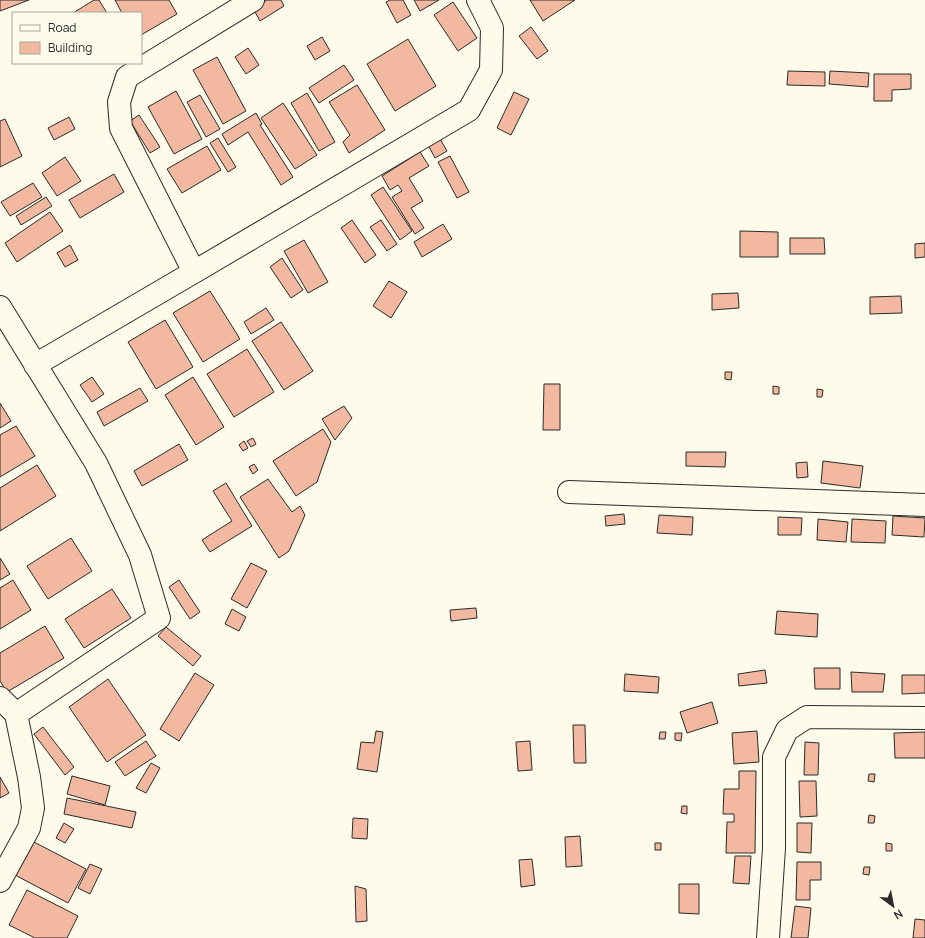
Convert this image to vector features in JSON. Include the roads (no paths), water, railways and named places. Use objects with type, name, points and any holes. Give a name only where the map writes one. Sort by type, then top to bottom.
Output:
[{"type":"street","points":[[194,272],[121,128],[119,102],[127,76],[252,0]]},
{"type":"street","points":[[35,365],[468,110],[491,70],[492,28],[478,0]]},
{"type":"street","points":[[0,307],[96,463],[140,555],[159,618],[16,714]]},
{"type":"street","points":[[569,492],[925,505]]},
{"type":"street","points":[[0,698],[16,714],[29,778],[33,808],[29,828],[0,881]]},
{"type":"street","points":[[768,938],[774,848],[774,757],[787,730],[807,717],[925,718]]}]
